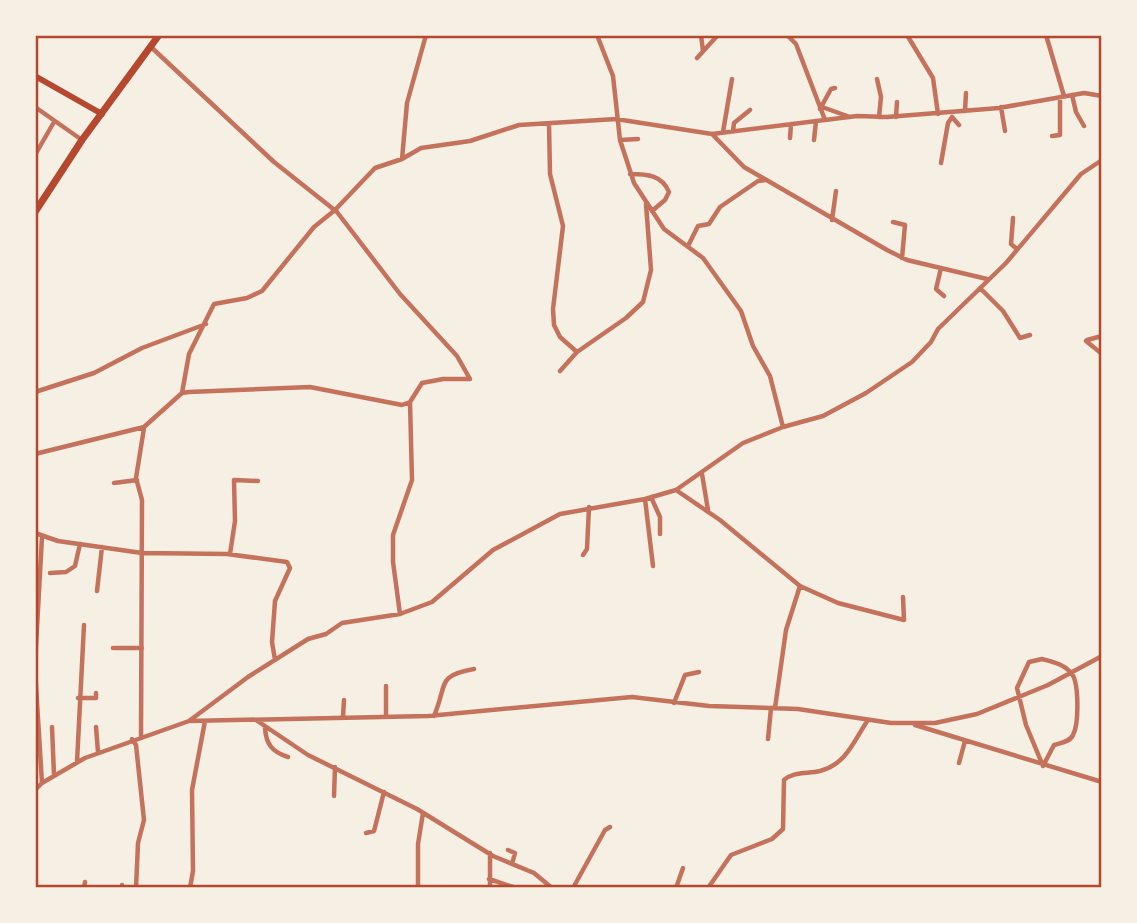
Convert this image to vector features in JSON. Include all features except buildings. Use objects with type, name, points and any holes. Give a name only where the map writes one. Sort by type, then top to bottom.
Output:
[{"type":"highway","points":[[35,212],[82,140],[159,35]]},
{"type":"main road","points":[[35,76],[102,114]]},
{"type":"street","points":[[402,159],[407,103],[426,35]]},
{"type":"street","points":[[597,35],[613,76],[616,119],[630,174],[664,229],[711,267],[741,311],[753,346],[770,376],[783,427]]},
{"type":"street","points":[[703,51],[701,35],[717,36]]},
{"type":"street","points":[[787,35],[796,44],[825,120]]},
{"type":"street","points":[[907,35],[933,78],[938,114]]},
{"type":"street","points":[[1046,35],[1062,96],[1062,129],[1060,135],[1052,136]]},
{"type":"street","points":[[697,58],[717,36]]},
{"type":"street","points":[[151,47],[274,162],[335,210],[400,294],[470,373],[469,381],[443,379],[422,383],[410,402],[412,480],[393,536],[393,562],[400,614]]},
{"type":"street","points":[[723,132],[732,79]]},
{"type":"street","points":[[877,79],[881,97],[880,117]]},
{"type":"street","points":[[821,108],[831,89],[835,88]]},
{"type":"street","points":[[965,111],[967,93]]},
{"type":"street","points":[[36,455],[144,428],[182,393],[189,354],[207,324],[214,304],[247,298],[262,290],[314,227],[335,210],[375,168],[402,159],[421,148],[470,141],[519,125],[616,119],[712,134],[850,117],[952,115],[1084,93],[1102,96]]},
{"type":"street","points":[[1072,95],[1084,126]]},
{"type":"street","points":[[896,117],[897,102]]},
{"type":"street","points":[[35,107],[82,140]]},
{"type":"street","points":[[1001,107],[1005,131]]},
{"type":"street","points":[[821,108],[850,117]]},
{"type":"street","points":[[733,131],[734,123],[750,110]]},
{"type":"street","points":[[952,115],[959,125]]},
{"type":"street","points":[[941,163],[948,123],[952,115]]},
{"type":"street","points":[[814,140],[817,121]]},
{"type":"street","points":[[35,155],[54,122]]},
{"type":"street","points":[[550,124],[550,174],[563,226],[554,325],[560,337],[577,352]]},
{"type":"street","points":[[790,124],[790,138]]},
{"type":"street","points":[[712,134],[737,162],[832,220],[902,258],[987,279]]},
{"type":"street","points":[[620,140],[638,139]]},
{"type":"street","points":[[189,721],[275,660],[342,623],[400,614],[432,602],[493,550],[561,513],[648,498],[676,490],[743,443],[783,427],[823,416],[890,378],[931,342],[938,329],[1017,249],[1081,174],[1102,160]]},
{"type":"street","points":[[630,174],[657,177],[666,185],[669,192],[665,200],[652,211]]},
{"type":"street","points":[[688,246],[698,226],[709,224],[720,207],[758,181],[767,180]]},
{"type":"street","points":[[832,220],[836,191]]},
{"type":"street","points":[[560,371],[577,352],[626,318],[643,302],[651,278],[646,203]]},
{"type":"street","points":[[1013,218],[1011,244],[1017,249]]},
{"type":"street","points":[[893,222],[905,225],[902,258]]},
{"type":"street","points":[[940,268],[936,289],[944,296]]},
{"type":"street","points":[[980,288],[1003,311],[1015,334],[1020,338],[1030,335]]},
{"type":"street","points":[[35,392],[94,373],[142,348],[207,324]]},
{"type":"street","points":[[1102,336],[1086,341],[1102,354]]},
{"type":"street","points":[[182,393],[310,387],[387,404],[410,402]]},
{"type":"street","points":[[141,736],[142,500],[137,480],[144,428]]},
{"type":"street","points":[[702,474],[708,511]]},
{"type":"street","points":[[114,483],[137,480]]},
{"type":"street","points":[[230,554],[235,521],[234,480],[258,481]]},
{"type":"street","points":[[676,490],[708,511],[800,586],[838,603],[904,620],[903,597]]},
{"type":"street","points":[[648,498],[660,517],[660,534]]},
{"type":"street","points":[[648,498],[653,566]]},
{"type":"street","points":[[583,555],[587,549],[589,507]]},
{"type":"street","points":[[35,533],[80,544],[142,552],[230,554],[290,564],[275,601],[272,642],[275,660]]},
{"type":"street","points":[[35,664],[43,537]]},
{"type":"street","points":[[50,573],[66,572],[75,566],[80,544]]},
{"type":"street","points":[[97,591],[102,547]]},
{"type":"street","points":[[768,739],[786,630],[800,586]]},
{"type":"street","points":[[77,763],[78,698],[84,625]]},
{"type":"street","points":[[113,648],[142,648]]},
{"type":"street","points":[[35,790],[42,783],[98,752],[189,721],[434,716],[610,698],[773,708],[910,724],[963,719],[1021,696],[1102,656]]},
{"type":"street","points":[[1042,659],[1070,672],[1078,698],[1074,734],[1068,741],[1054,745],[1043,766],[1026,724],[1017,688],[1029,662],[1042,659]]},
{"type":"street","points":[[434,716],[451,673],[474,669]]},
{"type":"street","points":[[35,670],[42,783]]},
{"type":"street","points":[[674,702],[685,675],[699,672]]},
{"type":"street","points":[[386,686],[386,717]]},
{"type":"street","points":[[78,698],[96,698],[96,693]]},
{"type":"street","points":[[343,717],[344,700]]},
{"type":"street","points":[[256,720],[308,755],[384,792],[490,853],[534,873],[552,888]]},
{"type":"street","points":[[708,888],[731,855],[772,839],[783,829],[784,780],[790,775],[821,771],[838,764],[851,749],[868,720]]},
{"type":"street","points":[[190,888],[193,871],[192,790],[205,721]]},
{"type":"street","points":[[910,724],[1102,782]]},
{"type":"street","points":[[51,727],[54,776]]},
{"type":"street","points":[[96,727],[98,752]]},
{"type":"street","points":[[265,727],[266,740],[273,751],[288,757]]},
{"type":"street","points":[[132,740],[136,745],[144,820],[138,843],[136,888]]},
{"type":"street","points":[[959,763],[965,741]]},
{"type":"street","points":[[334,796],[335,767]]},
{"type":"street","points":[[366,833],[374,831],[384,792]]},
{"type":"street","points":[[418,888],[418,844],[423,813]]},
{"type":"street","points":[[573,888],[605,830],[610,827]]},
{"type":"street","points":[[508,850],[515,853],[512,864]]},
{"type":"street","points":[[490,853],[490,888]]},
{"type":"street","points":[[676,888],[683,868]]},
{"type":"street","points":[[489,878],[516,888]]}]
